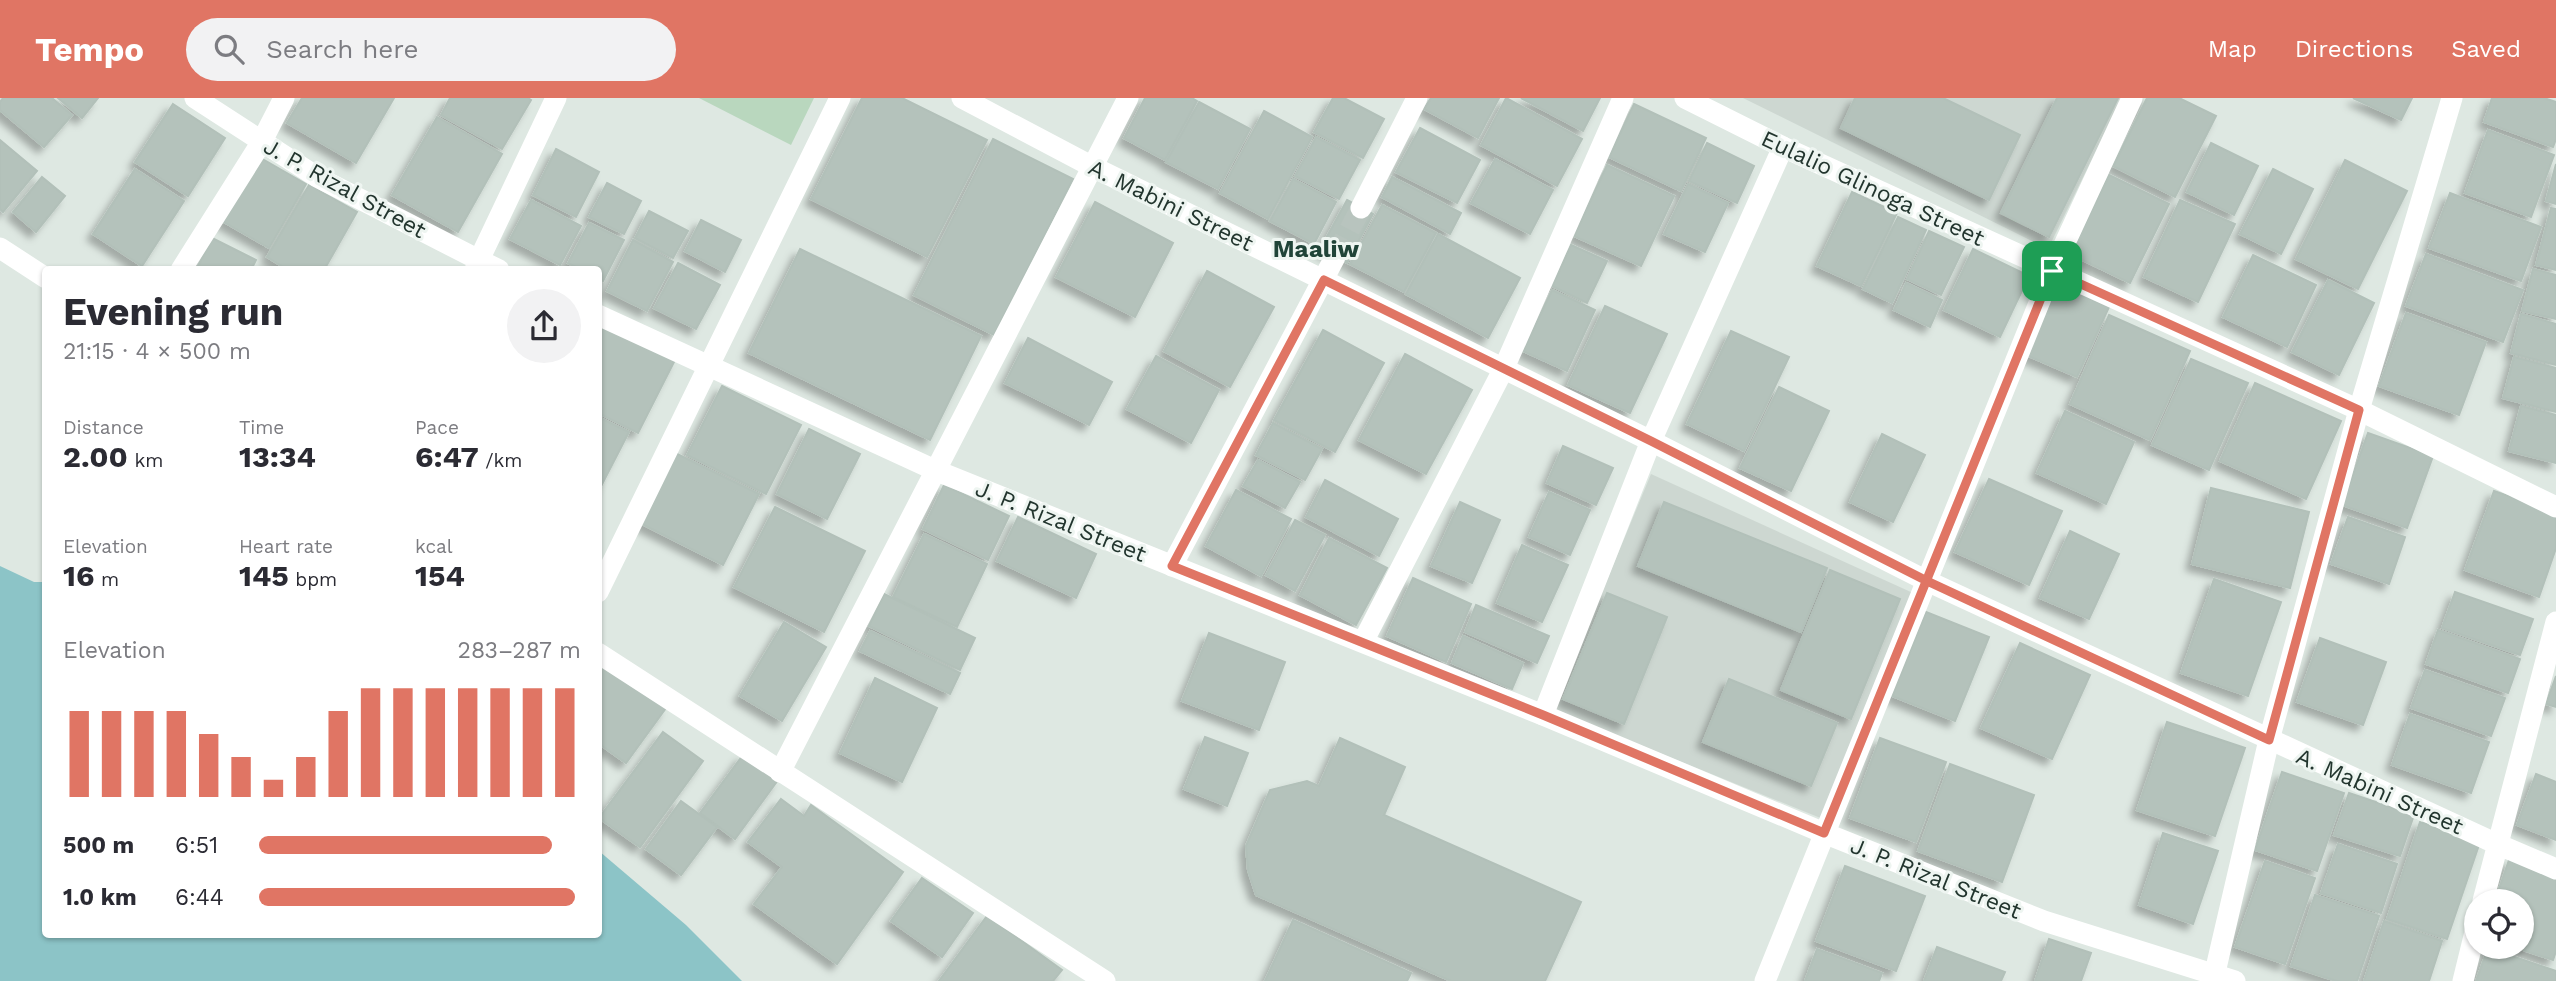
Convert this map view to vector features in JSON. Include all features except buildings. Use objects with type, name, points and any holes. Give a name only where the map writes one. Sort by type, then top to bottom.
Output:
[{"type":"street","name":"J. P. Rizal Street","points":[[195,98],[317,177],[477,265]]},
{"type":"street","points":[[184,266],[261,143],[284,98]]},
{"type":"street","points":[[477,265],[556,98]]},
{"type":"street","points":[[602,584],[839,98]]},
{"type":"street","name":"A. Mabini Street","points":[[962,98],[1093,167],[1651,441],[1927,581],[2269,740],[2556,869]]},
{"type":"street","points":[[780,772],[1128,98]]},
{"type":"street","points":[[1361,208],[1417,98]]},
{"type":"street","points":[[1363,642],[1504,369],[1623,98]]},
{"type":"street","name":"Eulalio Glinoga Street","points":[[1685,98],[1783,147],[2359,410],[2556,507]]},
{"type":"street","points":[[1765,981],[2052,271],[2132,98]]},
{"type":"street","points":[[2221,979],[2269,740],[2359,410],[2452,98]]},
{"type":"street","points":[[1543,715],[1651,441],[1783,147]]},
{"type":"street","points":[[0,248],[42,275]]},
{"type":"street","points":[[1172,566],[1335,257]]},
{"type":"street","name":"J. P. Rizal Street","points":[[602,317],[937,471],[1543,715],[1824,833],[2044,921],[2221,979]]},
{"type":"street","points":[[2486,889],[2556,622]]},
{"type":"street","points":[[602,656],[1105,981]]},
{"type":"street","points":[[2463,981],[2468,959]]},
{"type":"shaded area","points":[[1743,98],[2122,98],[2048,249]]},
{"type":"shaded area","points":[[1651,474],[1913,593],[1823,819],[1553,710]]},
{"type":"green space","points":[[699,98],[814,98],[791,145]]},
{"type":"water","points":[[0,566],[34,582],[42,582],[42,938],[602,938],[602,854],[686,925],[742,981],[0,981]]},
{"type":"tunnel","points":[[1335,257],[1361,208]]},
{"type":"district","name":"Maaliw","points":[[1316,249]]},
{"type":"route","points":[[2052,271],[1927,581],[1824,833],[1543,715],[1172,566],[1324,280],[1927,581],[2269,740],[2359,410],[2052,271]]}]
